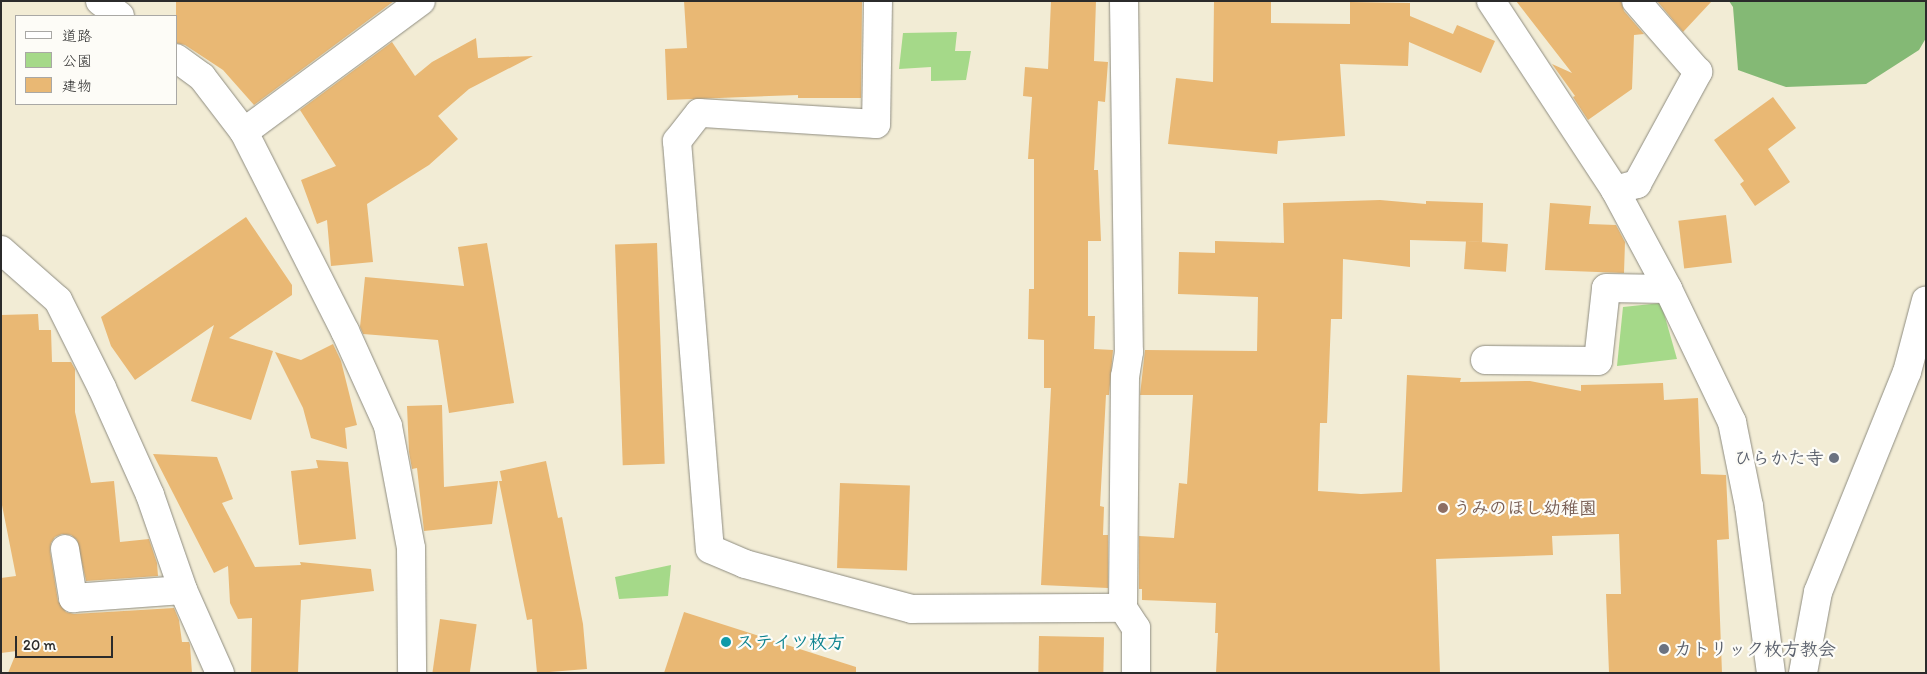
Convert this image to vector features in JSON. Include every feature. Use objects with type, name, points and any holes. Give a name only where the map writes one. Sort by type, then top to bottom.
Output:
[{"type":"street","points":[[100,1],[119,15]]},
{"type":"street","points":[[244,132],[421,1]]},
{"type":"street","points":[[878,1],[876,124],[698,114],[677,141],[710,549],[745,564],[912,609],[1123,608]]},
{"type":"street","points":[[1124,1],[1129,352],[1125,376],[1123,608],[1136,628],[1136,673]]},
{"type":"street","points":[[1491,1],[1615,190],[1668,289],[1732,422],[1749,506],[1771,673]]},
{"type":"street","points":[[1615,190],[1637,184],[1698,72],[1636,1]]},
{"type":"street","points":[[178,59],[202,77],[244,132],[345,331],[388,426],[411,548],[412,673]]},
{"type":"street","points":[[1,250],[58,300],[102,388],[150,495],[183,590],[220,673]]},
{"type":"street","points":[[1485,360],[1598,361],[1606,288],[1668,289]]},
{"type":"street","points":[[1803,673],[1818,592],[1916,374],[1926,300]]},
{"type":"street","points":[[65,549],[72,598],[183,590]]},
{"type":"green space","points":[[1729,1],[1926,1],[1926,38],[1919,50],[1866,84],[1786,87],[1738,70],[1733,7]]},
{"type":"green space","points":[[957,32],[955,51],[971,51],[966,80],[931,81],[931,67],[899,69],[903,33]]},
{"type":"green space","points":[[1661,303],[1677,359],[1617,366],[1623,307]]},
{"type":"green space","points":[[671,565],[668,596],[619,599],[615,577]]},
{"type":"building","points":[[176,1],[394,1],[254,105],[223,70],[185,45],[178,43],[178,15],[176,15]]},
{"type":"building","points":[[684,1],[862,2],[861,98],[798,98],[798,95],[667,100],[665,49],[687,48]]},
{"type":"building","points":[[1051,1],[1096,1],[1094,61],[1108,62],[1105,102],[1098,101],[1094,170],[1098,170],[1101,241],[1088,241],[1088,316],[1095,316],[1094,349],[1113,350],[1109,395],[1106,395],[1100,506],[1104,507],[1103,535],[1108,535],[1108,588],[1041,585],[1051,388],[1044,388],[1044,340],[1028,339],[1029,289],[1034,289],[1034,159],[1028,159],[1032,97],[1023,96],[1025,67],[1048,69]]},
{"type":"building","points":[[1214,1],[1271,1],[1271,23],[1350,24],[1350,2],[1410,3],[1410,16],[1453,34],[1457,25],[1495,41],[1481,73],[1409,42],[1408,66],[1340,64],[1345,136],[1278,141],[1277,154],[1168,144],[1176,78],[1213,82]]},
{"type":"building","points":[[1516,1],[1621,1],[1624,11],[1644,34],[1634,35],[1632,89],[1588,120],[1573,97],[1575,96],[1552,64],[1572,73]]},
{"type":"building","points":[[1657,1],[1712,1],[1683,32]]},
{"type":"building","points":[[476,38],[478,58],[533,56],[469,89],[438,116],[458,139],[429,165],[367,204],[373,262],[331,266],[327,220],[317,224],[301,180],[336,166],[300,110],[392,42],[415,76],[432,62]]},
{"type":"building","points":[[1773,97],[1796,128],[1768,149],[1790,182],[1755,206],[1740,184],[1744,181],[1714,140]]},
{"type":"building","points":[[1380,200],[1426,204],[1426,201],[1483,203],[1482,242],[1410,240],[1410,267],[1343,259],[1342,319],[1331,319],[1327,423],[1320,423],[1318,491],[1361,494],[1402,492],[1407,375],[1461,378],[1460,382],[1530,381],[1581,391],[1581,385],[1663,383],[1664,400],[1698,398],[1701,474],[1726,475],[1729,539],[1717,540],[1722,673],[1609,673],[1606,594],[1621,594],[1619,534],[1552,536],[1553,555],[1436,559],[1440,673],[1216,673],[1218,633],[1215,633],[1216,603],[1142,600],[1142,589],[1139,589],[1139,536],[1174,538],[1179,483],[1187,484],[1193,395],[1140,395],[1145,350],[1257,351],[1258,297],[1178,294],[1179,252],[1215,253],[1215,241],[1284,243],[1283,203]]},
{"type":"building","points":[[1550,203],[1591,206],[1589,224],[1616,225],[1625,242],[1624,273],[1545,270]]},
{"type":"building","points":[[1726,215],[1732,263],[1684,268],[1678,221]]},
{"type":"building","points":[[246,217],[292,285],[292,295],[229,338],[273,351],[251,420],[191,401],[214,325],[135,380],[111,346],[101,317]]},
{"type":"building","points":[[1466,241],[1508,244],[1506,272],[1464,269]]},
{"type":"building","points":[[487,243],[514,403],[449,413],[438,340],[363,334],[360,327],[365,277],[464,286],[458,247]]},
{"type":"building","points":[[657,243],[665,464],[623,465],[615,244]]},
{"type":"building","points":[[38,314],[39,330],[51,330],[52,362],[71,362],[75,369],[75,412],[91,483],[114,481],[120,542],[149,539],[157,563],[158,576],[86,581],[77,540],[71,535],[62,534],[55,537],[51,543],[50,551],[58,601],[66,612],[74,614],[174,608],[179,620],[182,642],[189,642],[190,645],[192,673],[8,673],[17,651],[1,653],[1,578],[16,576],[1,500],[1,315]]},
{"type":"building","points":[[333,344],[341,361],[357,425],[345,428],[347,449],[311,438],[303,408],[275,352],[301,360]]},
{"type":"building","points":[[442,405],[444,487],[498,481],[492,524],[424,531],[417,468],[412,469],[409,452],[407,406]]},
{"type":"building","points":[[153,454],[217,457],[233,499],[222,503],[255,567],[301,565],[300,562],[371,569],[374,591],[301,600],[298,673],[251,673],[252,618],[238,619],[230,603],[228,566],[214,573]]},
{"type":"building","points":[[316,460],[348,462],[356,539],[299,545],[291,471],[318,468]]},
{"type":"building","points":[[546,461],[558,518],[562,517],[583,624],[587,669],[537,673],[532,619],[527,620],[499,481],[502,481],[500,471]]},
{"type":"building","points":[[840,483],[910,485],[907,570],[837,568]]},
{"type":"building","name":"ステイツ枚方","points":[[684,612],[856,667],[856,673],[664,673]]},
{"type":"building","points":[[440,619],[477,624],[470,673],[432,673]]},
{"type":"building","points":[[1039,636],[1104,637],[1103,673],[1038,673]]},
{"type":"place","name":"ひらかた寺","points":[[1834,458]]},
{"type":"place","name":"うみのほし幼稚園","points":[[1443,508]]},
{"type":"place","name":"ステイツ枚方","points":[[726,642]]},
{"type":"place","name":"カトリック枚方教会","points":[[1664,649]]}]
